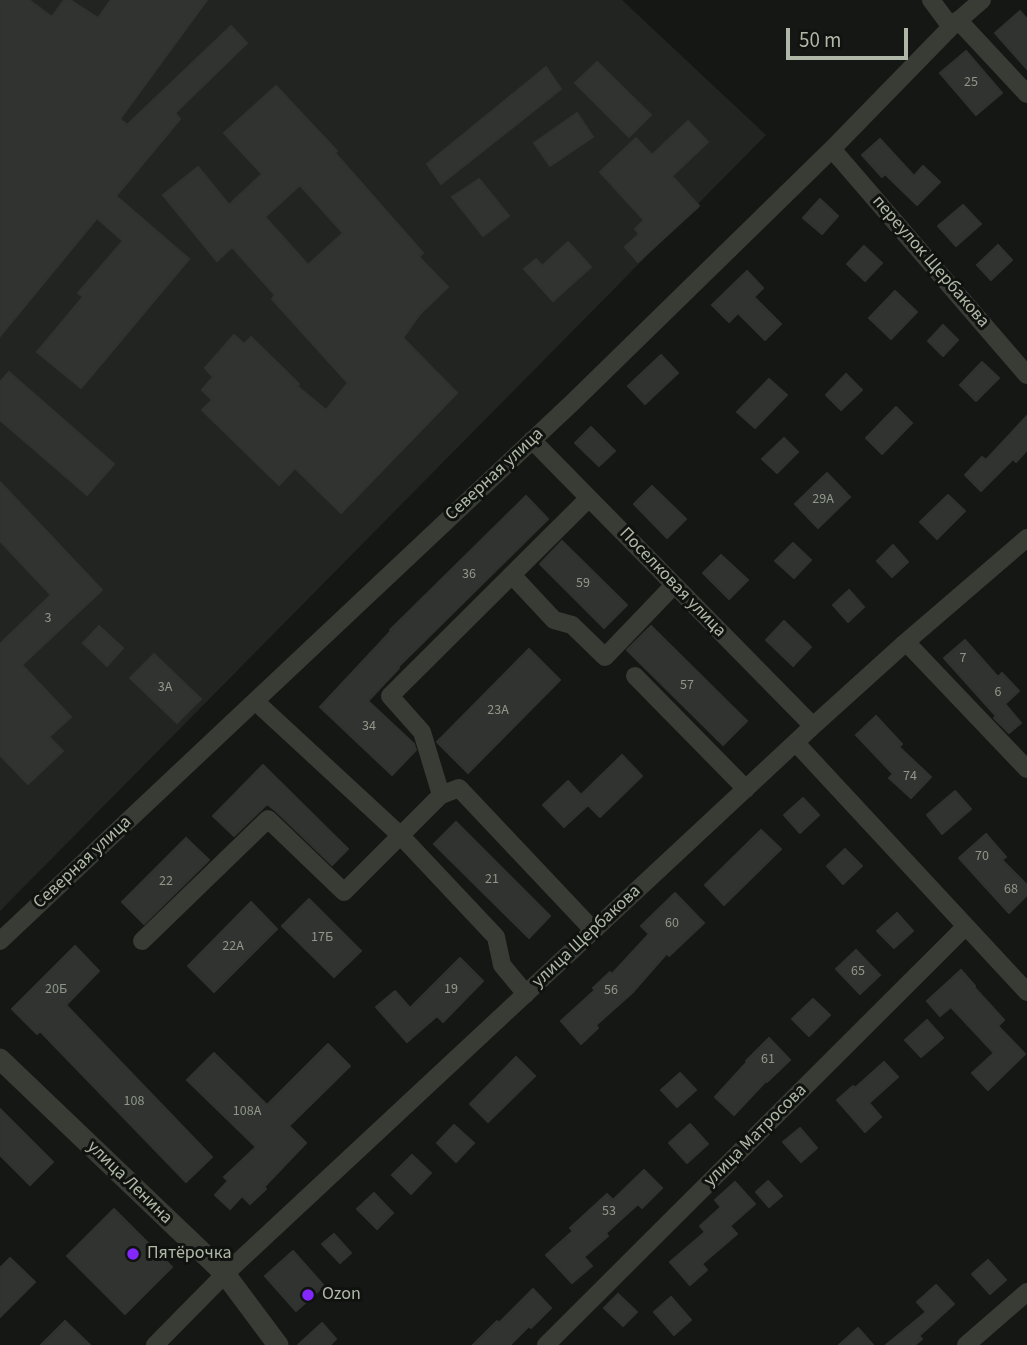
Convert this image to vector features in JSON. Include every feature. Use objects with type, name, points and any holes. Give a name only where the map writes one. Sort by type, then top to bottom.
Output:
[{"type":"street","points":[[931,0],[1027,94]]},
{"type":"street","name":"Северная улица","points":[[0,941],[573,402],[832,149],[955,23],[982,0]]},
{"type":"street","name":"переулок Щербакова","points":[[832,149],[1027,375]]},
{"type":"street","name":"Поселковая улица","points":[[532,440],[813,726]]},
{"type":"street","points":[[441,795],[422,732],[390,696],[589,498]]},
{"type":"street","name":"улица Щербакова","points":[[155,1345],[225,1275],[813,726],[905,642],[1027,538]]},
{"type":"street","points":[[512,575],[554,620],[572,625],[605,657],[674,585]]},
{"type":"street","points":[[905,642],[1027,769]]},
{"type":"street","points":[[635,676],[746,789]]},
{"type":"street","points":[[255,701],[400,835],[496,937],[502,965],[526,995]]},
{"type":"street","points":[[796,743],[1027,992]]},
{"type":"street","points":[[142,941],[268,819],[344,892],[441,795],[459,788],[594,931]]},
{"type":"street","name":"улица Матросова","points":[[546,1345],[965,927]]},
{"type":"street","name":"улица Ленина","points":[[0,1059],[225,1275],[278,1345]]},
{"type":"street","points":[[966,1345],[1027,1292]]},
{"type":"shaded area","points":[[0,0],[622,0],[766,135],[0,911]]},
{"type":"building","points":[[0,0],[29,0],[52,17],[64,0],[70,0],[98,18],[111,0],[207,0],[120,119],[127,125],[231,26],[247,43],[175,113],[180,119],[116,196],[189,259],[81,388],[37,352],[83,297],[78,293],[123,241],[97,218],[0,336]]},
{"type":"building","points":[[1020,11],[1027,19],[1027,69],[995,33]]},
{"type":"building","points":[[966,51],[1002,93],[976,115],[940,73]]},
{"type":"building","points":[[597,62],[651,115],[629,137],[575,83]]},
{"type":"building","points":[[546,67],[561,89],[441,184],[427,164]]},
{"type":"building","points":[[276,86],[337,151],[335,153],[423,253],[419,257],[448,287],[420,314],[403,338],[457,393],[341,513],[295,468],[279,485],[202,410],[212,400],[202,390],[213,377],[205,368],[234,335],[244,344],[251,337],[299,384],[297,386],[326,410],[348,383],[272,299],[275,295],[232,247],[217,261],[163,195],[198,167],[229,205],[262,174],[224,133]],"holes":[[[300,185],[343,233],[308,265],[265,217]]]},
{"type":"building","points":[[577,113],[593,137],[550,166],[534,143]]},
{"type":"building","points":[[688,121],[708,142],[672,176],[699,206],[638,262],[625,247],[639,234],[635,229],[644,220],[600,172],[636,138],[652,155]]},
{"type":"building","points":[[880,139],[914,176],[923,166],[940,182],[917,205],[885,174],[882,177],[862,155]]},
{"type":"building","points":[[479,179],[509,216],[483,236],[452,197]]},
{"type":"building","points":[[820,199],[838,216],[822,234],[803,218]]},
{"type":"building","points":[[963,205],[981,224],[956,246],[938,226]]},
{"type":"building","points":[[568,242],[591,267],[553,301],[524,269],[536,259],[542,266]]},
{"type":"building","points":[[998,245],[1012,260],[991,280],[977,265]]},
{"type":"building","points":[[864,246],[882,263],[865,281],[847,264]]},
{"type":"building","points":[[747,271],[763,288],[754,297],[781,324],[765,340],[738,313],[729,322],[712,305]]},
{"type":"building","points":[[895,291],[917,312],[891,339],[869,318]]},
{"type":"building","points":[[943,325],[958,340],[943,356],[928,341]]},
{"type":"building","points":[[661,355],[678,373],[645,404],[628,386]]},
{"type":"building","points":[[982,362],[999,378],[976,401],[960,385]]},
{"type":"building","points":[[9,372],[114,464],[87,495],[0,420],[0,382]]},
{"type":"building","points":[[846,374],[862,390],[841,410],[826,395]]},
{"type":"building","points":[[769,379],[787,395],[755,428],[737,412]]},
{"type":"building","points":[[896,407],[912,423],[882,454],[866,438]]},
{"type":"building","points":[[1027,416],[1027,450],[1016,462],[1013,459],[981,491],[965,475],[982,457],[986,460]]},
{"type":"building","points":[[591,427],[615,451],[599,466],[575,443]]},
{"type":"building","points":[[784,438],[798,452],[777,473],[762,459]]},
{"type":"building","points":[[827,473],[850,497],[818,528],[795,504]]},
{"type":"building","points":[[0,482],[102,590],[22,665],[71,717],[49,737],[63,751],[28,784],[0,755],[0,644],[51,595],[0,541]]},
{"type":"building","points":[[652,486],[686,519],[667,538],[634,504]]},
{"type":"building","points":[[948,495],[965,511],[937,539],[920,522]]},
{"type":"building","points":[[526,496],[548,519],[398,667],[368,701],[414,744],[416,750],[392,775],[320,707],[390,630]]},
{"type":"building","points":[[562,541],[627,605],[604,628],[540,564]]},
{"type":"building","points":[[793,543],[811,560],[794,578],[775,561]]},
{"type":"building","points":[[893,545],[908,562],[892,577],[877,561]]},
{"type":"building","points":[[721,555],[748,580],[729,599],[703,573]]},
{"type":"building","points":[[849,590],[864,607],[848,622],[833,605]]},
{"type":"building","points":[[784,621],[811,647],[793,666],[766,640]]},
{"type":"building","points":[[99,626],[123,648],[107,666],[83,643]]},
{"type":"building","points":[[651,626],[747,721],[723,745],[627,650]]},
{"type":"building","points":[[965,640],[998,677],[1002,673],[1019,691],[1005,704],[1021,723],[1009,733],[944,658]]},
{"type":"building","points":[[529,649],[560,680],[468,773],[437,742]]},
{"type":"building","points":[[154,654],[201,699],[177,723],[130,678]]},
{"type":"building","points":[[876,716],[902,744],[899,747],[931,777],[911,798],[889,778],[893,774],[856,735]]},
{"type":"building","points":[[622,755],[642,776],[600,817],[588,805],[564,827],[543,805],[568,781],[581,795]]},
{"type":"building","points":[[263,765],[348,849],[332,865],[267,804],[234,836],[213,816]]},
{"type":"building","points":[[955,791],[971,809],[942,834],[927,815]]},
{"type":"building","points":[[803,798],[819,815],[800,833],[784,815]]},
{"type":"building","points":[[456,822],[550,916],[529,938],[434,844]]},
{"type":"building","points":[[761,830],[781,849],[724,905],[705,885]]},
{"type":"building","points":[[986,834],[1006,857],[1002,860],[1027,885],[1027,895],[1009,913],[959,858]]},
{"type":"building","points":[[186,838],[209,860],[144,924],[122,902]]},
{"type":"building","points":[[845,849],[862,866],[843,884],[827,866]]},
{"type":"building","points":[[675,893],[704,923],[669,956],[667,953],[632,993],[596,1025],[598,1028],[581,1044],[561,1021],[595,990],[593,988],[610,972],[612,974],[649,934],[641,926]]},
{"type":"building","points":[[309,899],[361,951],[334,977],[282,926]]},
{"type":"building","points":[[251,902],[277,929],[214,992],[188,966]]},
{"type":"building","points":[[897,913],[913,931],[894,948],[877,931]]},
{"type":"building","points":[[75,946],[99,971],[66,1005],[212,1157],[186,1182],[40,1031],[37,1034],[12,1009]]},
{"type":"building","points":[[856,950],[880,975],[860,994],[836,969]]},
{"type":"building","points":[[460,958],[483,981],[443,1022],[437,1016],[407,1042],[376,1007],[395,991],[410,1008]]},
{"type":"building","points":[[961,970],[1004,1020],[998,1026],[1025,1054],[988,1090],[972,1073],[994,1053],[951,1007],[940,1016],[927,1001]]},
{"type":"building","points":[[813,999],[830,1015],[809,1036],[792,1019]]},
{"type":"building","points":[[927,1020],[943,1038],[921,1057],[905,1040]]},
{"type":"building","points":[[769,1038],[790,1060],[734,1115],[715,1097]]},
{"type":"building","points":[[328,1044],[350,1066],[289,1126],[306,1143],[250,1204],[242,1196],[230,1209],[215,1195],[228,1181],[224,1177],[256,1147],[187,1080],[214,1053],[267,1105]]},
{"type":"building","points":[[516,1057],[535,1076],[488,1122],[470,1104]]},
{"type":"building","points":[[884,1062],[898,1077],[869,1103],[881,1117],[865,1132],[837,1100]]},
{"type":"building","points":[[680,1073],[696,1090],[677,1107],[661,1090]]},
{"type":"building","points":[[0,1109],[53,1162],[30,1185],[0,1155]]},
{"type":"building","points":[[690,1124],[708,1144],[687,1163],[669,1143]]},
{"type":"building","points":[[454,1125],[474,1143],[456,1162],[437,1143]]},
{"type":"building","points":[[800,1128],[817,1148],[801,1162],[783,1142]]},
{"type":"building","points":[[412,1155],[431,1173],[411,1194],[392,1175]]},
{"type":"building","points":[[644,1170],[662,1188],[642,1208],[638,1204],[606,1233],[608,1236],[584,1257],[592,1266],[572,1283],[546,1255],[573,1231],[570,1228],[607,1194],[613,1200]]},
{"type":"building","points":[[768,1181],[782,1196],[769,1207],[756,1192]]},
{"type":"building","points":[[735,1182],[755,1204],[730,1226],[737,1234],[702,1264],[707,1270],[690,1285],[670,1262],[705,1232],[700,1226],[721,1207],[715,1200]]},
{"type":"building","points":[[374,1193],[393,1213],[377,1229],[357,1209]]},
{"type":"building","points":[[114,1209],[172,1267],[125,1314],[67,1256]]},
{"type":"building","points":[[334,1234],[351,1253],[340,1263],[322,1244]]},
{"type":"building","points":[[293,1251],[324,1286],[296,1311],[265,1276]]},
{"type":"building","points":[[10,1258],[35,1282],[0,1317],[0,1268]]},
{"type":"building","points":[[988,1260],[1006,1280],[990,1294],[972,1274]]},
{"type":"building","points":[[936,1285],[954,1304],[919,1336],[922,1339],[915,1345],[886,1345],[926,1312],[917,1302]]},
{"type":"building","points":[[533,1289],[551,1308],[531,1328],[529,1326],[510,1345],[473,1345],[497,1321],[499,1323]]},
{"type":"building","points":[[618,1294],[637,1312],[623,1326],[604,1308]]},
{"type":"building","points":[[671,1297],[691,1320],[674,1335],[654,1312]]},
{"type":"building","points":[[65,1321],[90,1345],[41,1345]]},
{"type":"building","points":[[322,1323],[336,1339],[330,1345],[298,1345]]},
{"type":"building","points":[[858,1328],[873,1345],[839,1345]]},
{"type":"place","name":"Пятёрочка","points":[[133,1254]]},
{"type":"place","name":"Ozon","points":[[308,1295]]}]
